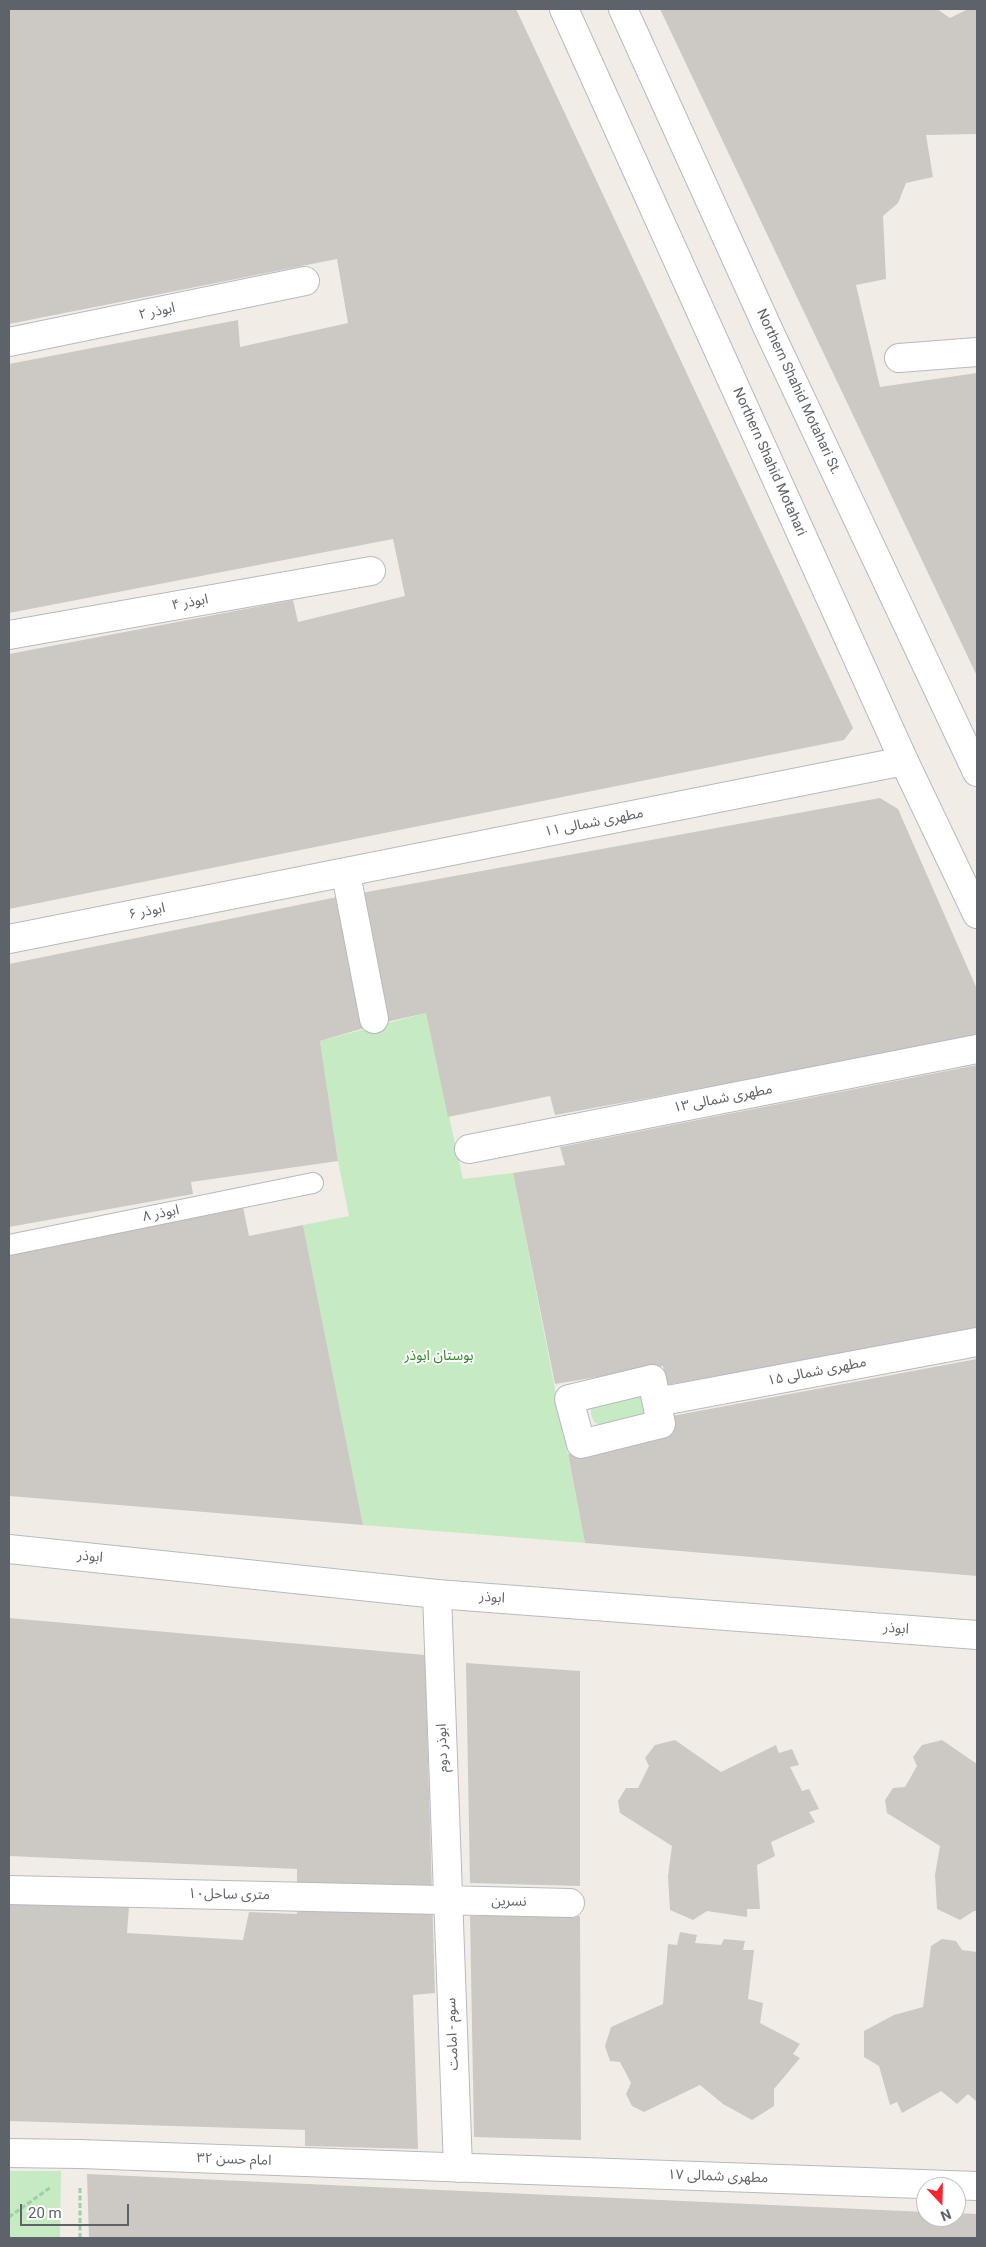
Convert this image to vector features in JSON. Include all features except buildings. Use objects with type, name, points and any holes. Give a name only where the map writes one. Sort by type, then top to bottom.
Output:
[{"type":"street","name":"Northern Shahid Motahari","points":[[564,9],[904,761],[977,914]]},
{"type":"street","name":"Northern Shahid Motahari St.","points":[[623,9],[770,333],[977,772]]},
{"type":"street","name":"ابوذر ۲","points":[[9,342],[305,281]]},
{"type":"street","points":[[899,358],[977,352]]},
{"type":"street","name":"ابوذر ۴","points":[[9,635],[371,571]]},
{"type":"street","name":"مطهری شمالی ۱۱","points":[[284,886],[904,761]]},
{"type":"street","points":[[346,874],[374,1019]]},
{"type":"street","name":"ابوذر ۶","points":[[9,939],[284,886]]},
{"type":"street","name":"مطهری شمالی ۱۳","points":[[470,1149],[977,1050]]},
{"type":"street","name":"مطهری شمالی ۱۵","points":[[657,1402],[977,1342]]},
{"type":"street","name":"ابوذر","points":[[9,1549],[437,1594],[977,1636]]},
{"type":"street","name":"ابوذر دوم","points":[[437,1594],[448,1901]]},
{"type":"street","name":"۱۰متری ساحل","points":[[9,1890],[448,1901]]},
{"type":"street","name":"نسرین","points":[[448,1901],[570,1903]]},
{"type":"street","name":"سوم - امامت","points":[[448,1901],[458,2168]]},
{"type":"street","name":"امام حسن ۳۲","points":[[9,2154],[80,2160],[458,2168]]},
{"type":"street","name":"مطهری شمالی ۱۷","points":[[458,2168],[977,2186]]},
{"type":"lane","name":"ابوذر ۸","points":[[9,1245],[313,1184]]},
{"type":"path","points":[[9,2217],[80,2160]]},
{"type":"path","points":[[80,2160],[80,2238]]},
{"type":"green space","name":"بوستان ابوذر","points":[[426,1013],[463,1179],[513,1173],[585,1543],[363,1525],[303,1225],[349,1216],[338,1161],[320,1041]]},
{"type":"green space","points":[[637,1393],[645,1397],[645,1414],[601,1426],[594,1422],[591,1414],[591,1404]]},
{"type":"green space","points":[[9,2171],[61,2171],[60,2238],[9,2238]]}]
